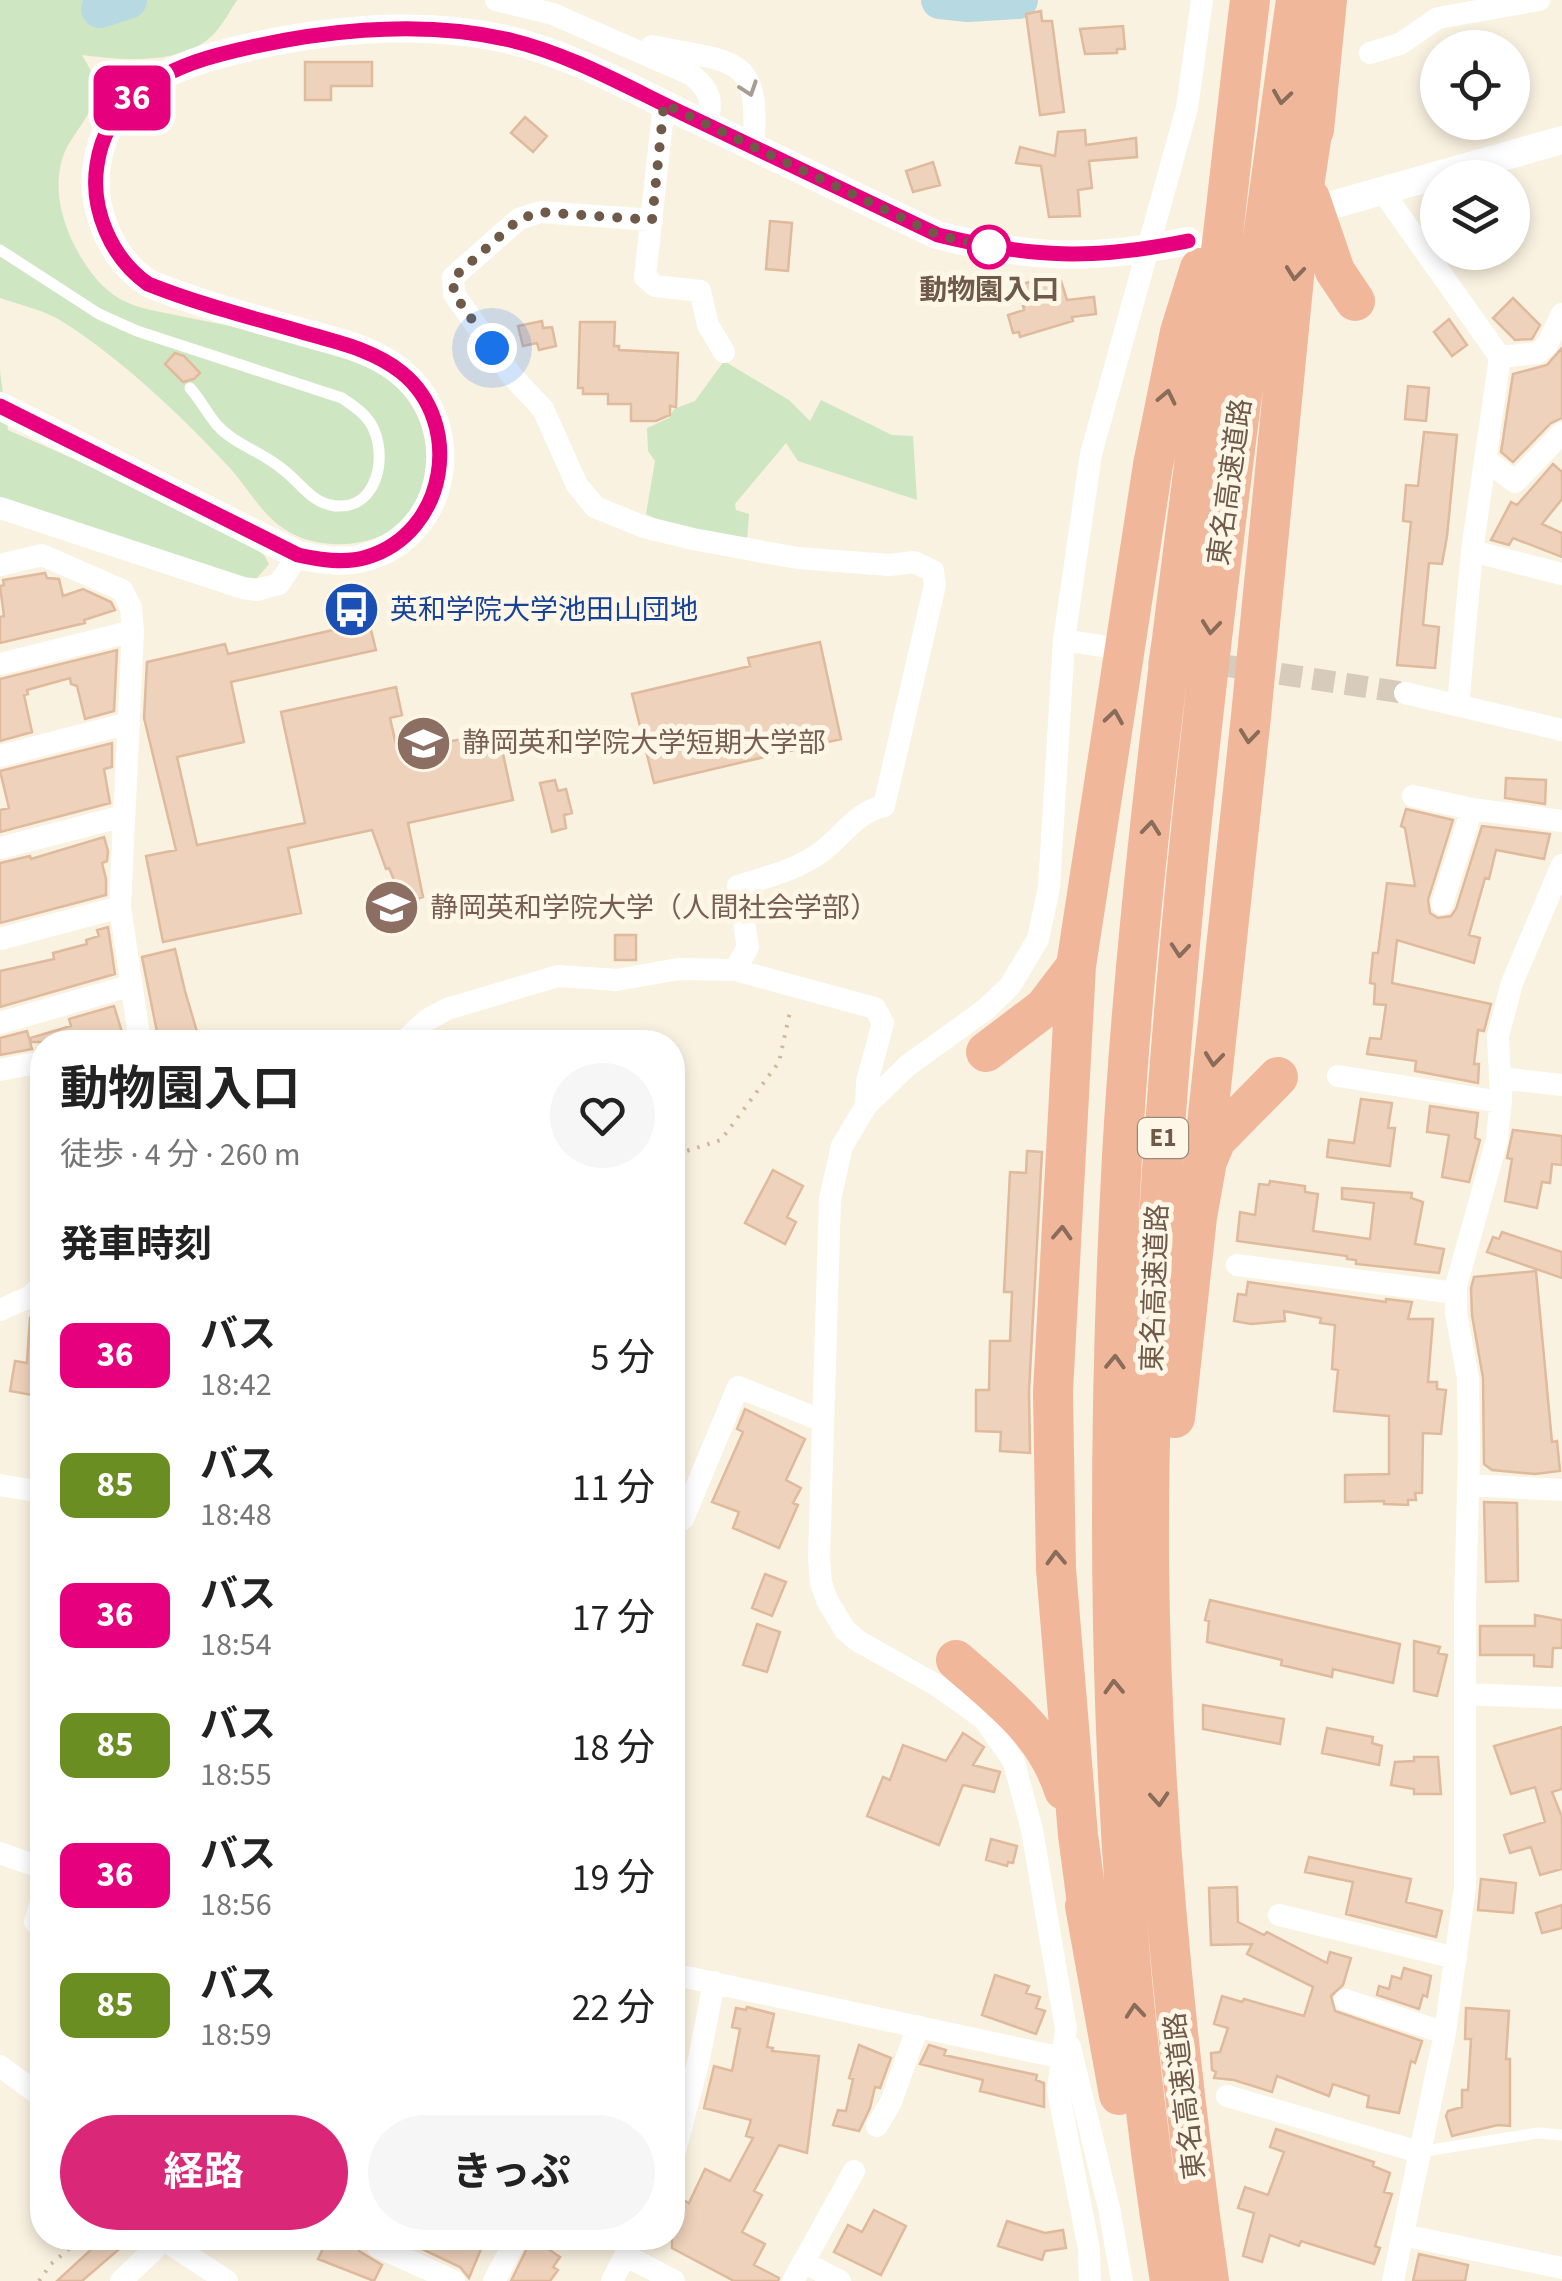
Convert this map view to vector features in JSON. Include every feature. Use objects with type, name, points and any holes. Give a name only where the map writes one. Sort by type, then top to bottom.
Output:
[{"type":"highway","name":"東名高速道路","points":[[1170,2281],[1140,2078],[1124,1881],[1110,1556],[1114,1360],[1122,1153],[1142,922],[1170,646],[1250,0]]},
{"type":"highway","name":"東名高速道路","points":[[1209,2281],[1176,2025],[1156,1741],[1150,1496],[1152,1360],[1161,1153],[1212,619],[1296,0]]},
{"type":"highway","points":[[1327,0],[1310,202],[1335,271],[1354,302]]},
{"type":"highway","points":[[1156,1741],[1156,1666],[1167,1512],[1252,716],[1301,206],[1316,107]]},
{"type":"highway","points":[[1090,1934],[1055,1549],[1053,1392],[1076,966],[1153,465],[1180,332],[1230,168]]},
{"type":"highway","points":[[986,1052],[1044,1008],[1076,966]]},
{"type":"highway","points":[[1197,1218],[1207,1161],[1216,1140],[1278,1076]]},
{"type":"highway","points":[[956,1660],[1011,1706],[1050,1754],[1068,1800],[1137,2220],[1152,2281]]},
{"type":"street","points":[[496,0],[553,14],[692,75],[708,88],[712,100],[707,125]]},
{"type":"street","points":[[1122,2281],[1109,2208],[1066,2029],[1032,1830],[1014,1762],[984,1719],[938,1686],[858,1641],[845,1630],[826,1600],[819,1558],[830,1199],[842,1146],[866,1106],[907,1066],[986,1010],[1010,986],[1038,938],[1049,888],[1064,640],[1092,454],[1187,108],[1202,0]]},
{"type":"street","points":[[1370,53],[1400,44],[1446,9],[1540,0]]},
{"type":"street","points":[[0,406],[298,555],[339,561],[365,558],[390,547],[423,515],[439,478],[440,436],[433,413],[406,376],[365,351],[148,284],[121,259],[101,218],[95,178],[102,142],[119,111],[157,77],[182,64],[242,48],[368,31],[406,30],[467,34],[540,48],[606,75],[938,235],[1044,255],[1078,256],[1188,241]]},
{"type":"street","points":[[600,34],[736,64],[748,77],[753,92],[753,147]]},
{"type":"street","points":[[664,104],[645,277],[655,286],[700,291],[708,325],[724,352]]},
{"type":"street","points":[[1332,206],[1562,140]]},
{"type":"street","points":[[1383,192],[1500,357],[1472,551],[1458,705]]},
{"type":"street","points":[[652,220],[540,212],[518,220],[453,278],[454,294],[512,376],[542,409],[577,485],[595,507],[644,527],[693,539],[797,558],[890,565],[914,562],[934,571],[884,806],[867,810],[820,854],[787,871],[738,886],[748,947],[735,970]]},
{"type":"street","points":[[1500,357],[1538,352],[1548,345],[1562,314]]},
{"type":"street","points":[[1486,459],[1515,482],[1562,433]]},
{"type":"street","points":[[0,508],[243,588],[257,590],[279,584],[298,555]]},
{"type":"street","points":[[1472,551],[1562,574]]},
{"type":"street","points":[[0,566],[42,555],[122,590],[131,608],[120,907],[138,1030]]},
{"type":"street","points":[[0,664],[133,631]]},
{"type":"street","points":[[1064,640],[1107,647]]},
{"type":"street","points":[[1405,693],[1562,730]]},
{"type":"street","points":[[0,756],[128,724]]},
{"type":"street","points":[[1412,796],[1562,821]]},
{"type":"street","points":[[1442,904],[1472,809]]},
{"type":"street","points":[[0,848],[124,816]]},
{"type":"street","points":[[1393,2281],[1445,2033],[1466,1858],[1468,1378],[1456,1293],[1497,1140],[1498,1036],[1512,983],[1562,865]]},
{"type":"street","points":[[0,939],[120,907]]},
{"type":"street","points":[[416,1030],[447,1009],[558,976],[616,980],[678,968],[735,970],[863,1003],[880,1015],[883,1023],[867,1082],[866,1106]]},
{"type":"street","points":[[0,1023],[129,986]]},
{"type":"street","points":[[0,1070],[30,1064]]},
{"type":"street","points":[[1338,1076],[1500,1090],[1562,1085]]},
{"type":"street","points":[[1237,1265],[1456,1293]]},
{"type":"street","points":[[0,1310],[30,1295]]},
{"type":"street","points":[[685,1514],[738,1387],[824,1421]]},
{"type":"street","points":[[0,1485],[30,1490]]},
{"type":"street","points":[[1468,1485],[1562,1490]]},
{"type":"street","points":[[1466,1694],[1562,1698]]},
{"type":"street","points":[[0,1853],[30,1864]]},
{"type":"street","points":[[1280,1915],[1456,1958]]},
{"type":"street","points":[[685,1976],[1062,2058]]},
{"type":"street","points":[[685,2113],[714,1982]]},
{"type":"street","points":[[1345,2000],[1445,2033]]},
{"type":"street","points":[[878,2126],[891,2102],[918,2026]]},
{"type":"street","points":[[1066,2029],[1058,2080],[1059,2106],[1079,2194],[1090,2281]]},
{"type":"street","points":[[0,2066],[30,2089]]},
{"type":"street","points":[[1227,2096],[1419,2152]]},
{"type":"street","points":[[840,2281],[798,2272],[854,2171]]},
{"type":"street","points":[[1403,2235],[1562,2268]]},
{"type":"street","points":[[120,2281],[151,2250]]},
{"type":"street","points":[[179,2250],[227,2281]]},
{"type":"street","points":[[385,2250],[454,2281]]},
{"type":"street","points":[[494,2281],[511,2250]]},
{"type":"street","points":[[612,2281],[628,2250]]},
{"type":"street","points":[[635,2250],[674,2281]]},
{"type":"lane","points":[[0,250],[99,314],[124,325],[342,398],[364,413],[374,428],[379,466],[374,485],[364,499],[349,506],[329,504],[311,496],[282,468],[218,426],[190,388]]},
{"type":"lane","points":[[1419,2152],[1538,2134],[1562,2135]]},
{"type":"path","points":[[685,1151],[721,1140],[778,1062],[796,988]]},
{"type":"path","points":[[39,2281],[68,2250]]},
{"type":"green space","points":[[0,0],[237,0],[214,34],[185,51],[133,59],[82,55],[93,75],[96,91],[61,165],[59,199],[68,232],[94,276],[132,305],[311,344],[374,370],[399,389],[421,420],[428,463],[424,492],[402,524],[388,533],[355,543],[320,543],[289,532],[263,510],[236,474],[191,428],[128,370],[56,318],[0,298]]},
{"type":"green space","points":[[724,361],[789,400],[810,421],[821,400],[892,435],[913,436],[917,500],[798,461],[786,443],[735,504],[736,510],[749,514],[747,540],[662,522],[646,514],[655,461],[648,451],[647,428],[669,418],[674,409],[695,401]]},
{"type":"green space","points":[[0,371],[8,430],[92,467],[255,549],[269,564],[257,578],[238,580],[0,499]]},
{"type":"building","points":[[1041,11],[1042,21],[1052,21],[1064,112],[1040,115],[1026,14]]},
{"type":"building","points":[[1123,26],[1125,49],[1085,54],[1080,29]]},
{"type":"building","points":[[305,62],[372,62],[372,86],[331,86],[331,100],[305,100]]},
{"type":"building","points":[[525,117],[547,136],[533,152],[511,133]]},
{"type":"building","points":[[1085,130],[1086,145],[1136,138],[1137,157],[1089,161],[1092,188],[1078,190],[1080,216],[1049,217],[1041,166],[1016,163],[1020,147],[1055,156],[1058,132]]},
{"type":"building","points":[[933,162],[940,185],[913,192],[906,171]]},
{"type":"building","points":[[770,221],[792,223],[788,271],[766,269]]},
{"type":"building","points":[[1042,279],[1044,285],[1061,281],[1067,300],[1094,297],[1096,314],[1072,317],[1073,321],[1020,337],[1019,332],[1013,333],[1008,315],[1028,305],[1022,284]]},
{"type":"building","points":[[1513,298],[1540,325],[1532,339],[1515,340],[1493,318]]},
{"type":"building","points":[[1449,319],[1467,345],[1452,356],[1434,332]]},
{"type":"building","points":[[542,321],[543,328],[552,327],[556,346],[539,350],[537,343],[523,346],[518,326]]},
{"type":"building","points":[[580,322],[615,322],[614,346],[619,346],[619,350],[678,353],[676,407],[670,406],[670,415],[656,421],[631,421],[631,404],[608,404],[608,394],[583,394],[583,388],[578,388]]},
{"type":"building","points":[[1562,348],[1562,418],[1551,423],[1513,462],[1501,452],[1513,374],[1547,365]]},
{"type":"building","points":[[175,353],[184,356],[200,373],[194,379],[183,382],[165,364]]},
{"type":"building","points":[[1408,386],[1429,388],[1426,421],[1405,419]]},
{"type":"building","points":[[1424,432],[1457,435],[1442,564],[1429,563],[1423,625],[1439,627],[1435,668],[1397,665],[1411,522],[1403,521],[1406,485],[1418,486]]},
{"type":"building","points":[[1553,464],[1562,472],[1562,499],[1542,524],[1562,533],[1562,557],[1513,538],[1509,545],[1491,540],[1511,502],[1517,505]]},
{"type":"building","points":[[45,573],[47,578],[59,579],[63,596],[83,589],[111,602],[115,610],[84,620],[85,623],[0,643],[3,580]]},
{"type":"building","points":[[359,601],[362,624],[369,622],[376,650],[231,682],[244,742],[177,757],[197,845],[305,823],[281,712],[396,687],[402,715],[390,718],[398,753],[498,731],[513,800],[408,823],[423,897],[404,904],[372,830],[288,848],[301,913],[163,942],[146,856],[176,850],[144,718],[147,662],[225,644],[228,654],[346,627],[343,604]]},
{"type":"building","points":[[820,642],[841,739],[654,783],[632,694],[750,666],[748,658]]},
{"type":"building","points":[[117,650],[114,711],[85,719],[77,686],[71,684],[70,678],[27,690],[24,695],[32,732],[0,741],[0,679]]},
{"type":"building","points":[[112,743],[112,767],[104,769],[110,803],[0,832],[0,810],[9,808],[0,771]]},
{"type":"building","points":[[1506,778],[1546,780],[1545,804],[1505,798]]},
{"type":"building","points":[[555,780],[558,791],[566,789],[572,813],[564,815],[566,828],[552,832],[540,783]]},
{"type":"building","points":[[1406,809],[1453,820],[1428,900],[1430,913],[1438,918],[1451,916],[1456,909],[1482,826],[1550,834],[1544,859],[1496,850],[1469,935],[1480,938],[1474,963],[1397,940],[1392,983],[1491,1004],[1484,1031],[1478,1030],[1474,1064],[1479,1064],[1478,1083],[1415,1071],[1416,1061],[1367,1054],[1370,1038],[1381,1039],[1386,1005],[1374,1004],[1375,984],[1370,983],[1387,883],[1415,886],[1405,828],[1401,826]]},
{"type":"building","points":[[104,837],[108,851],[107,861],[102,863],[106,895],[0,923],[0,863],[30,856],[31,859]]},
{"type":"building","points":[[108,927],[115,974],[0,1007],[0,971],[54,959],[53,953],[87,944],[86,940],[99,936],[97,930]]},
{"type":"building","points":[[615,935],[636,935],[636,960],[615,960]]},
{"type":"building","points":[[175,949],[196,1030],[157,1030],[142,957]]},
{"type":"building","points":[[114,1006],[121,1030],[57,1030],[71,1026],[69,1019]]},
{"type":"building","points":[[27,1031],[30,1049],[0,1055],[0,1038]]},
{"type":"building","points":[[1361,1099],[1392,1103],[1388,1128],[1395,1128],[1390,1166],[1327,1157],[1329,1140],[1354,1143]]},
{"type":"building","points":[[1430,1106],[1478,1113],[1475,1138],[1480,1140],[1469,1182],[1442,1177],[1449,1135],[1427,1132]]},
{"type":"building","points":[[1513,1130],[1562,1136],[1562,1165],[1552,1164],[1550,1183],[1542,1182],[1537,1208],[1505,1201]]},
{"type":"building","points":[[1027,1151],[1042,1152],[1029,1391],[1030,1453],[1000,1451],[1001,1432],[976,1431],[976,1390],[989,1390],[990,1341],[1010,1341],[1012,1292],[1004,1292],[1010,1172],[1026,1173]]},
{"type":"building","points":[[773,1170],[803,1186],[787,1217],[796,1222],[785,1244],[745,1223]]},
{"type":"building","points":[[1270,1181],[1305,1186],[1305,1192],[1318,1194],[1313,1231],[1370,1239],[1374,1203],[1342,1199],[1342,1188],[1412,1193],[1411,1198],[1423,1202],[1415,1244],[1444,1249],[1439,1273],[1356,1264],[1347,1256],[1237,1241],[1240,1212],[1255,1215],[1259,1184],[1269,1185]]},
{"type":"building","points":[[1502,1232],[1562,1252],[1562,1278],[1487,1252],[1493,1237],[1499,1239]]},
{"type":"building","points":[[1536,1271],[1552,1442],[1557,1441],[1560,1471],[1535,1474],[1492,1470],[1484,1464],[1483,1378],[1471,1288],[1474,1277]]},
{"type":"building","points":[[1248,1282],[1386,1302],[1412,1302],[1408,1319],[1433,1319],[1428,1382],[1437,1382],[1437,1389],[1446,1390],[1441,1434],[1423,1433],[1422,1493],[1415,1493],[1416,1500],[1408,1500],[1408,1505],[1345,1502],[1345,1475],[1389,1474],[1389,1416],[1334,1411],[1338,1370],[1332,1369],[1335,1325],[1320,1323],[1321,1318],[1284,1311],[1285,1321],[1234,1321],[1238,1294],[1246,1295]]},
{"type":"building","points":[[30,1318],[30,1395],[10,1391],[15,1361],[27,1363]]},
{"type":"building","points":[[745,1409],[805,1439],[786,1480],[801,1488],[793,1503],[798,1505],[779,1548],[733,1528],[739,1512],[712,1502],[743,1432],[737,1429]]},
{"type":"building","points":[[1484,1502],[1517,1503],[1518,1581],[1486,1582]]},
{"type":"building","points":[[765,1574],[786,1582],[772,1616],[752,1608]]},
{"type":"building","points":[[1210,1600],[1400,1644],[1393,1683],[1333,1669],[1332,1677],[1207,1642],[1209,1621],[1205,1620]]},
{"type":"building","points":[[1535,1615],[1562,1620],[1562,1648],[1553,1648],[1552,1667],[1534,1666],[1534,1655],[1480,1655],[1480,1626],[1535,1626]]},
{"type":"building","points":[[757,1624],[780,1632],[767,1672],[743,1665]]},
{"type":"building","points":[[1414,1641],[1440,1647],[1438,1653],[1447,1655],[1437,1696],[1414,1691]]},
{"type":"building","points":[[1203,1705],[1284,1719],[1280,1744],[1203,1729]]},
{"type":"building","points":[[1562,1727],[1562,1789],[1552,1792],[1562,1817],[1562,1869],[1540,1875],[1531,1847],[1510,1853],[1504,1835],[1545,1822],[1535,1787],[1511,1794],[1494,1746]]},
{"type":"building","points":[[1327,1728],[1373,1737],[1372,1743],[1382,1746],[1379,1765],[1322,1753]]},
{"type":"building","points":[[963,1733],[984,1747],[973,1765],[1000,1772],[994,1792],[963,1785],[939,1845],[867,1816],[883,1777],[890,1780],[903,1745],[946,1761]]},
{"type":"building","points":[[1414,1757],[1438,1757],[1441,1794],[1414,1794],[1414,1789],[1391,1785],[1395,1762],[1414,1761]]},
{"type":"building","points":[[991,1839],[1017,1846],[1013,1863],[1008,1862],[1007,1866],[986,1860]]},
{"type":"building","points":[[1309,1857],[1411,1879],[1406,1902],[1442,1911],[1436,1937],[1346,1914],[1353,1882],[1305,1872]]},
{"type":"building","points":[[1481,1879],[1516,1883],[1513,1913],[1478,1910]]},
{"type":"building","points":[[1237,1887],[1238,1922],[1264,1935],[1267,1932],[1327,1963],[1330,1952],[1351,1958],[1343,1985],[1331,1996],[1335,2011],[1422,2041],[1415,2063],[1411,2061],[1399,2113],[1367,2107],[1369,2096],[1333,2084],[1329,2096],[1277,2076],[1272,2092],[1214,2078],[1211,2053],[1220,2052],[1228,2028],[1214,2024],[1222,1996],[1304,2016],[1313,1987],[1247,1954],[1252,1944],[1211,1945],[1209,1888]]},
{"type":"building","points":[[1562,1905],[1562,1928],[1542,1933],[1536,1913]]},
{"type":"building","points":[[1404,1968],[1431,1976],[1427,1997],[1423,1995],[1419,2009],[1377,1995],[1379,1986],[1389,1989],[1392,1976],[1401,1979]]},
{"type":"building","points":[[995,1975],[1029,1986],[1026,1993],[1040,1997],[1036,2008],[1045,2011],[1036,2034],[982,2015]]},
{"type":"building","points":[[747,2007],[774,2014],[767,2047],[772,2051],[819,2056],[807,2153],[779,2145],[754,2191],[762,2195],[742,2232],[765,2244],[754,2265],[779,2278],[778,2281],[734,2281],[676,2250],[685,2250],[685,2201],[689,2203],[705,2169],[730,2181],[753,2138],[746,2136],[751,2120],[704,2108],[714,2066],[732,2071],[740,2029],[732,2027],[736,2008]]},
{"type":"building","points":[[1466,2008],[1509,2011],[1506,2059],[1510,2059],[1510,2126],[1498,2125],[1452,2136],[1446,2116],[1448,2111],[1462,2107],[1462,2090],[1468,2090],[1471,2039],[1465,2039]]},
{"type":"building","points":[[859,2045],[891,2058],[880,2088],[875,2087],[859,2131],[833,2125],[838,2110],[846,2111],[853,2079],[849,2078]]},
{"type":"building","points":[[929,2045],[946,2050],[944,2055],[1037,2075],[1036,2080],[1044,2083],[1044,2107],[980,2091],[983,2080],[920,2064]]},
{"type":"building","points":[[1276,2129],[1374,2162],[1373,2166],[1390,2173],[1384,2192],[1392,2194],[1375,2246],[1380,2248],[1374,2264],[1270,2235],[1262,2262],[1243,2256],[1254,2213],[1238,2208],[1245,2187],[1268,2195],[1284,2152],[1270,2147]]},
{"type":"building","points":[[874,2210],[906,2226],[881,2275],[834,2252],[848,2225],[862,2232]]},
{"type":"building","points":[[1007,2221],[1045,2233],[1063,2230],[1066,2248],[1045,2251],[1042,2260],[998,2246]]},
{"type":"building","points":[[91,2250],[118,2250],[82,2281],[57,2281]]},
{"type":"building","points":[[322,2250],[359,2250],[382,2265],[374,2281],[318,2259]]},
{"type":"building","points":[[424,2250],[481,2250],[469,2278],[460,2267]]},
{"type":"building","points":[[526,2250],[550,2250],[560,2257],[553,2267],[558,2270],[550,2281],[511,2281]]},
{"type":"building","points":[[1419,2254],[1468,2265],[1465,2281],[1413,2281]]},
{"type":"waterway","points":[[100,9],[128,0]]},
{"type":"waterway","points":[[940,0],[1019,0]]},
{"type":"tunnel","points":[[1117,649],[1405,693]]},
{"type":"bus line","name":"36","points":[[0,406],[298,555],[339,561],[365,558],[390,547],[410,531],[432,498],[442,458],[433,413],[406,376],[365,351],[148,284],[121,259],[101,218],[97,199],[95,178],[102,142],[119,111],[157,77],[182,64],[242,48],[324,36],[438,30],[540,48],[606,75],[938,235],[1009,250],[1078,256],[1116,254],[1188,241]]},
{"type":"place","name":"動物園入口","points":[[989,247]]},
{"type":"place","name":"英和学院大学池田山団地","points":[[351,610]]},
{"type":"place","name":"静岡英和学院大学短期大学部","points":[[423,743]]},
{"type":"place","name":"静岡英和学院大学（人間社会学部）","points":[[391,908]]},
{"type":"route","points":[[492,348],[454,294],[453,278],[518,220],[540,212],[652,220],[664,104],[938,235],[989,247]]}]
